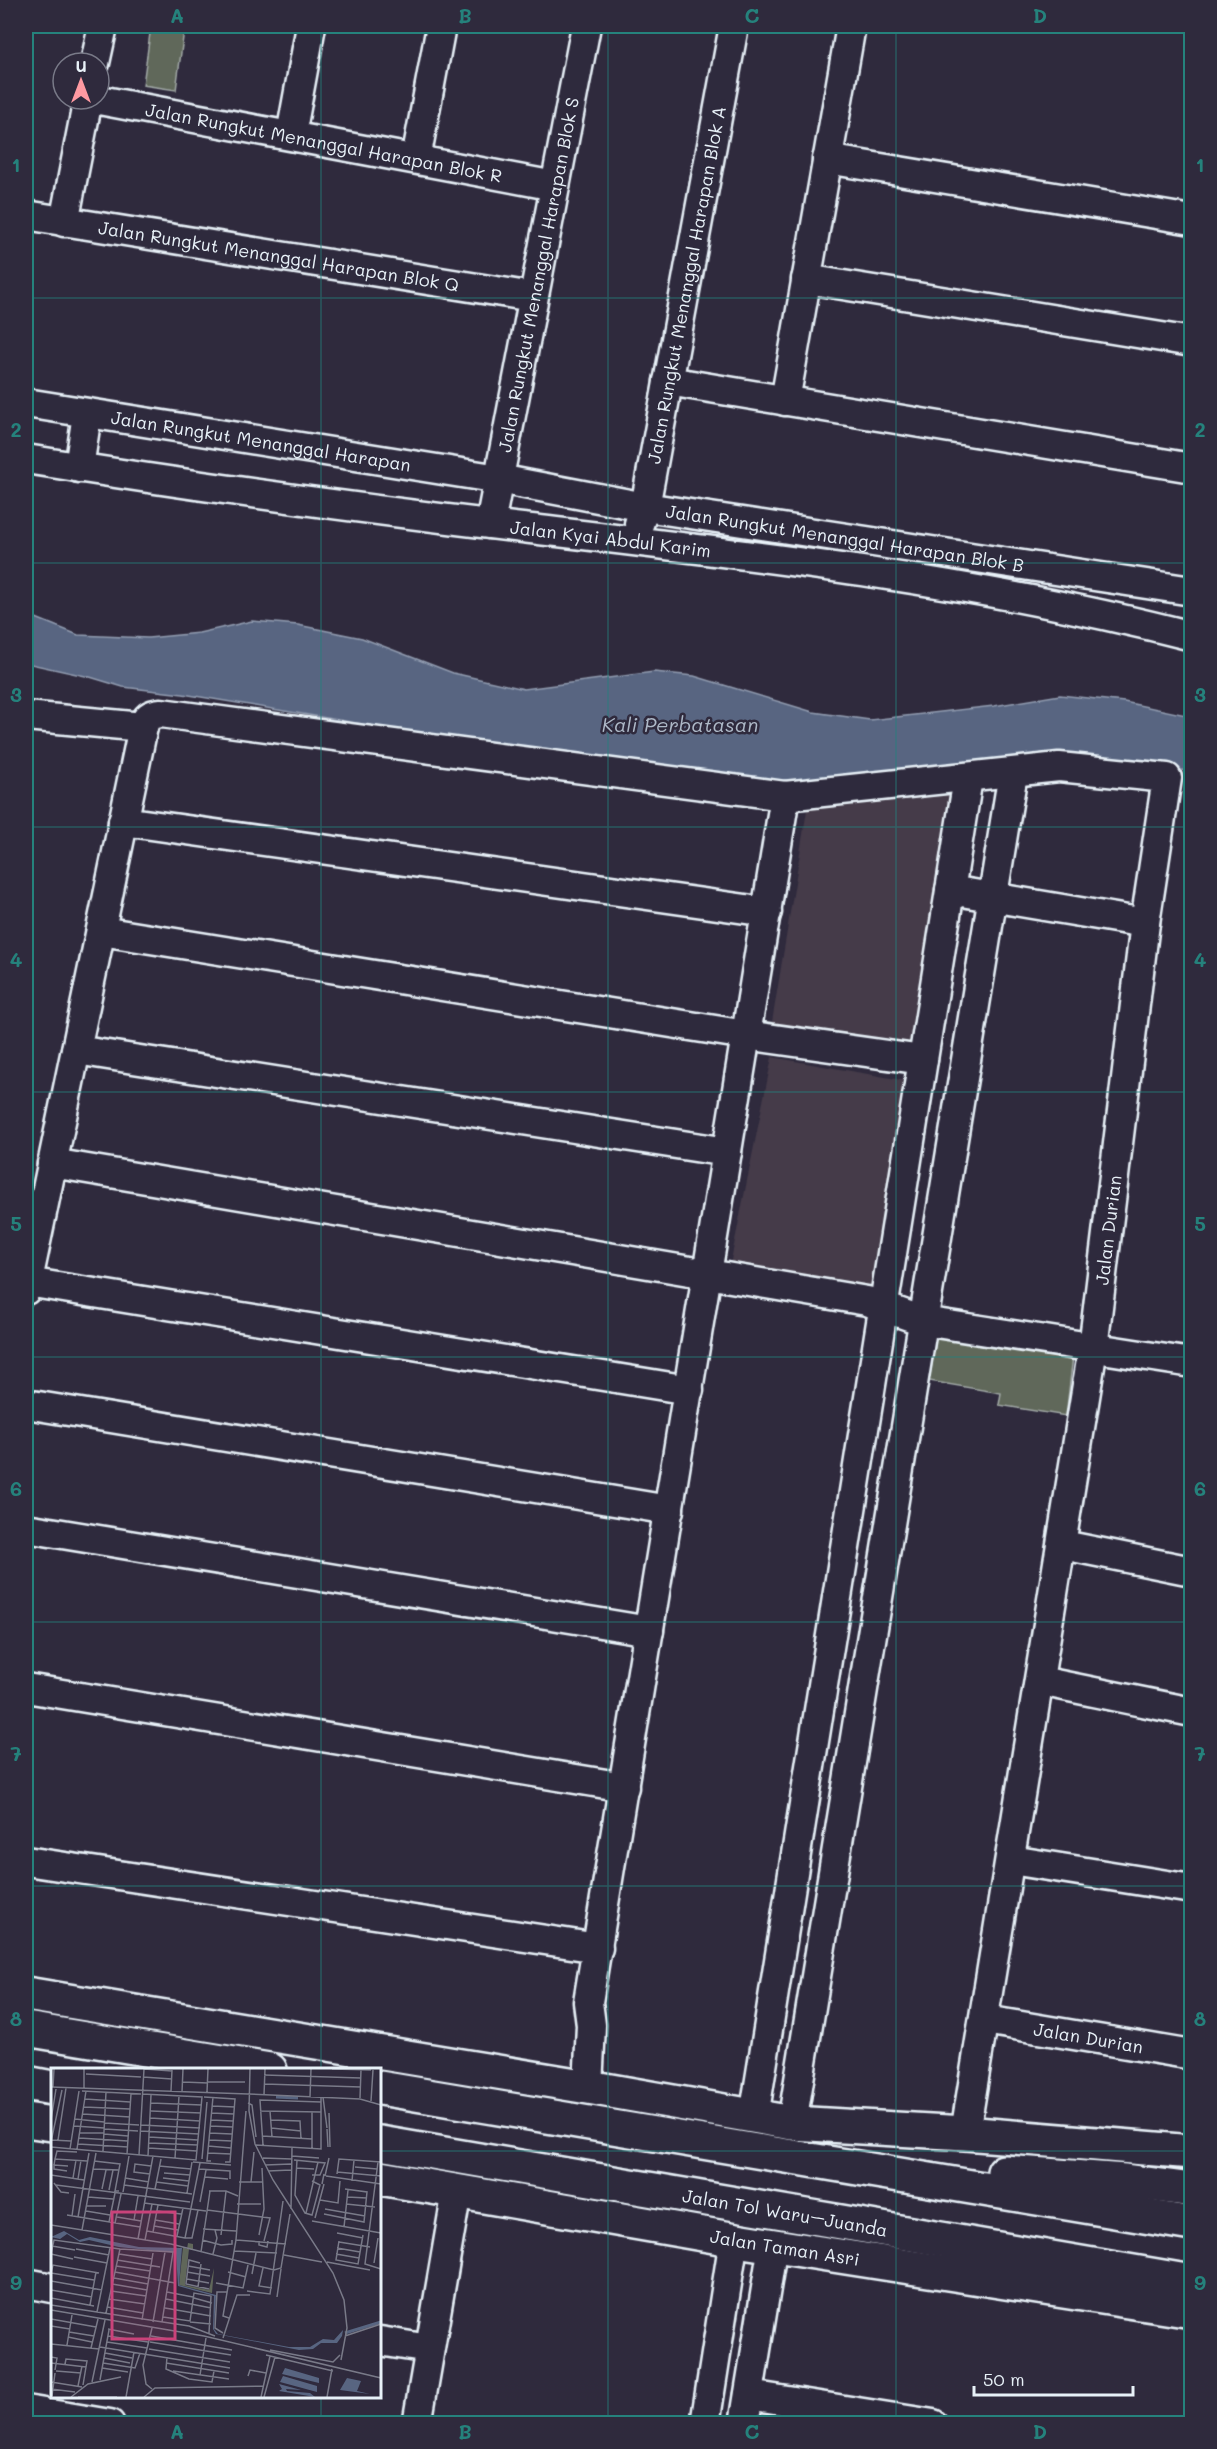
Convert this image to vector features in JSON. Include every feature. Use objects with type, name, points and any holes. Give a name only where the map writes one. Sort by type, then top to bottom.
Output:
[{"type":"main road","points":[[26,1994],[578,2085],[792,2123],[965,2133],[1191,2152]]},
{"type":"main road","points":[[26,2029],[258,2068]]},
{"type":"main road","points":[[26,2083],[51,2088]]},
{"type":"main road","points":[[381,2088],[1191,2224]]},
{"type":"main road","points":[[26,2120],[51,2124]]},
{"type":"main road","name":"Jalan Tol Waru–Juanda","points":[[381,2143],[1191,2282]]},
{"type":"main road","points":[[807,2158],[1125,2181],[1191,2190]]},
{"type":"main road","name":"Jalan Taman Asri","points":[[381,2178],[773,2246],[1191,2311]]},
{"type":"street","points":[[98,51],[103,26]]},
{"type":"street","points":[[291,135],[311,26]]},
{"type":"street","points":[[416,159],[441,26]]},
{"type":"street","name":"Jalan Rungkut Menanggal Harapan Blok S","points":[[490,524],[586,26]]},
{"type":"street","name":"Jalan Rungkut Menanggal Harapan Blok A","points":[[633,541],[645,507],[734,26]]},
{"type":"street","points":[[785,400],[851,26]]},
{"type":"street","name":"Jalan Rungkut Menanggal Harapan Blok R","points":[[111,102],[555,186]]},
{"type":"street","points":[[64,222],[86,111]]},
{"type":"street","points":[[827,159],[1191,220]]},
{"type":"street","name":"Jalan Rungkut Menanggal Harapan Blok Q","points":[[26,215],[533,297]]},
{"type":"street","points":[[806,279],[1191,342]]},
{"type":"street","points":[[668,381],[1191,468]]},
{"type":"street","name":"Jalan Rungkut Menanggal Harapan","points":[[26,403],[499,479]]},
{"type":"street","points":[[80,468],[87,414]]},
{"type":"street","name":"Jalan Kyai Abdul Karim","points":[[26,459],[490,524],[795,560],[924,581],[1127,619],[1191,636]]},
{"type":"street","name":"Jalan Rungkut Menanggal Harapan Blok B","points":[[499,479],[645,507],[1191,591]]},
{"type":"street","points":[[688,1390],[26,1286],[143,727],[147,718],[153,713],[785,796],[1013,773],[792,2123]]},
{"type":"street","points":[[26,716],[143,727]]},
{"type":"street","name":"Jalan Durian","points":[[965,2133],[1093,1348],[1145,923],[1167,778],[1059,767],[1013,773]]},
{"type":"street","points":[[754,2117],[968,778]]},
{"type":"street","points":[[578,2085],[575,2026],[588,2002],[598,1948],[785,796]]},
{"type":"street","points":[[123,821],[767,912]]},
{"type":"street","points":[[950,890],[992,899],[1145,923]]},
{"type":"street","points":[[100,931],[746,1035],[923,1060]]},
{"type":"street","points":[[76,1050],[728,1152]]},
{"type":"street","points":[[52,1163],[867,1301],[923,1321],[1191,1363]]},
{"type":"street","points":[[26,1404],[669,1510]]},
{"type":"street","points":[[26,1528],[649,1630]]},
{"type":"street","points":[[1062,1545],[1191,1571]]},
{"type":"street","points":[[1040,1681],[1191,1712]]},
{"type":"street","points":[[26,1688],[624,1786]]},
{"type":"street","points":[[26,1860],[598,1948]]},
{"type":"street","points":[[1011,1860],[1191,1889]]},
{"type":"street","name":"Jalan Durian","points":[[985,2020],[1191,2055]]},
{"type":"street","points":[[417,2424],[457,2191]]},
{"type":"street","points":[[705,2424],[734,2239]]},
{"type":"street","points":[[744,2424],[773,2246]]},
{"type":"street","points":[[26,2283],[51,2288]]},
{"type":"street","points":[[381,2341],[429,2349]]},
{"type":"street","points":[[748,2395],[933,2424]]},
{"type":"street","points":[[26,2410],[110,2424]]},
{"type":"shaded area","points":[[960,787],[916,1055],[771,1028],[808,804]]},
{"type":"shaded area","points":[[772,1057],[913,1082],[878,1291],[730,1265]]},
{"type":"green space","points":[[151,26],[184,30],[176,90],[143,85]]},
{"type":"green space","points":[[937,1333],[1073,1356],[1066,1416],[999,1405],[1001,1393],[929,1381]]},
{"type":"water","name":"Kali Perbatasan","points":[[26,614],[78,635],[148,638],[199,633],[252,621],[298,625],[362,638],[453,673],[524,689],[654,672],[694,676],[813,712],[870,720],[994,706],[1060,695],[1124,702],[1191,716],[1191,771],[1070,759],[785,786],[483,744],[183,694],[123,687],[26,663]]}]
